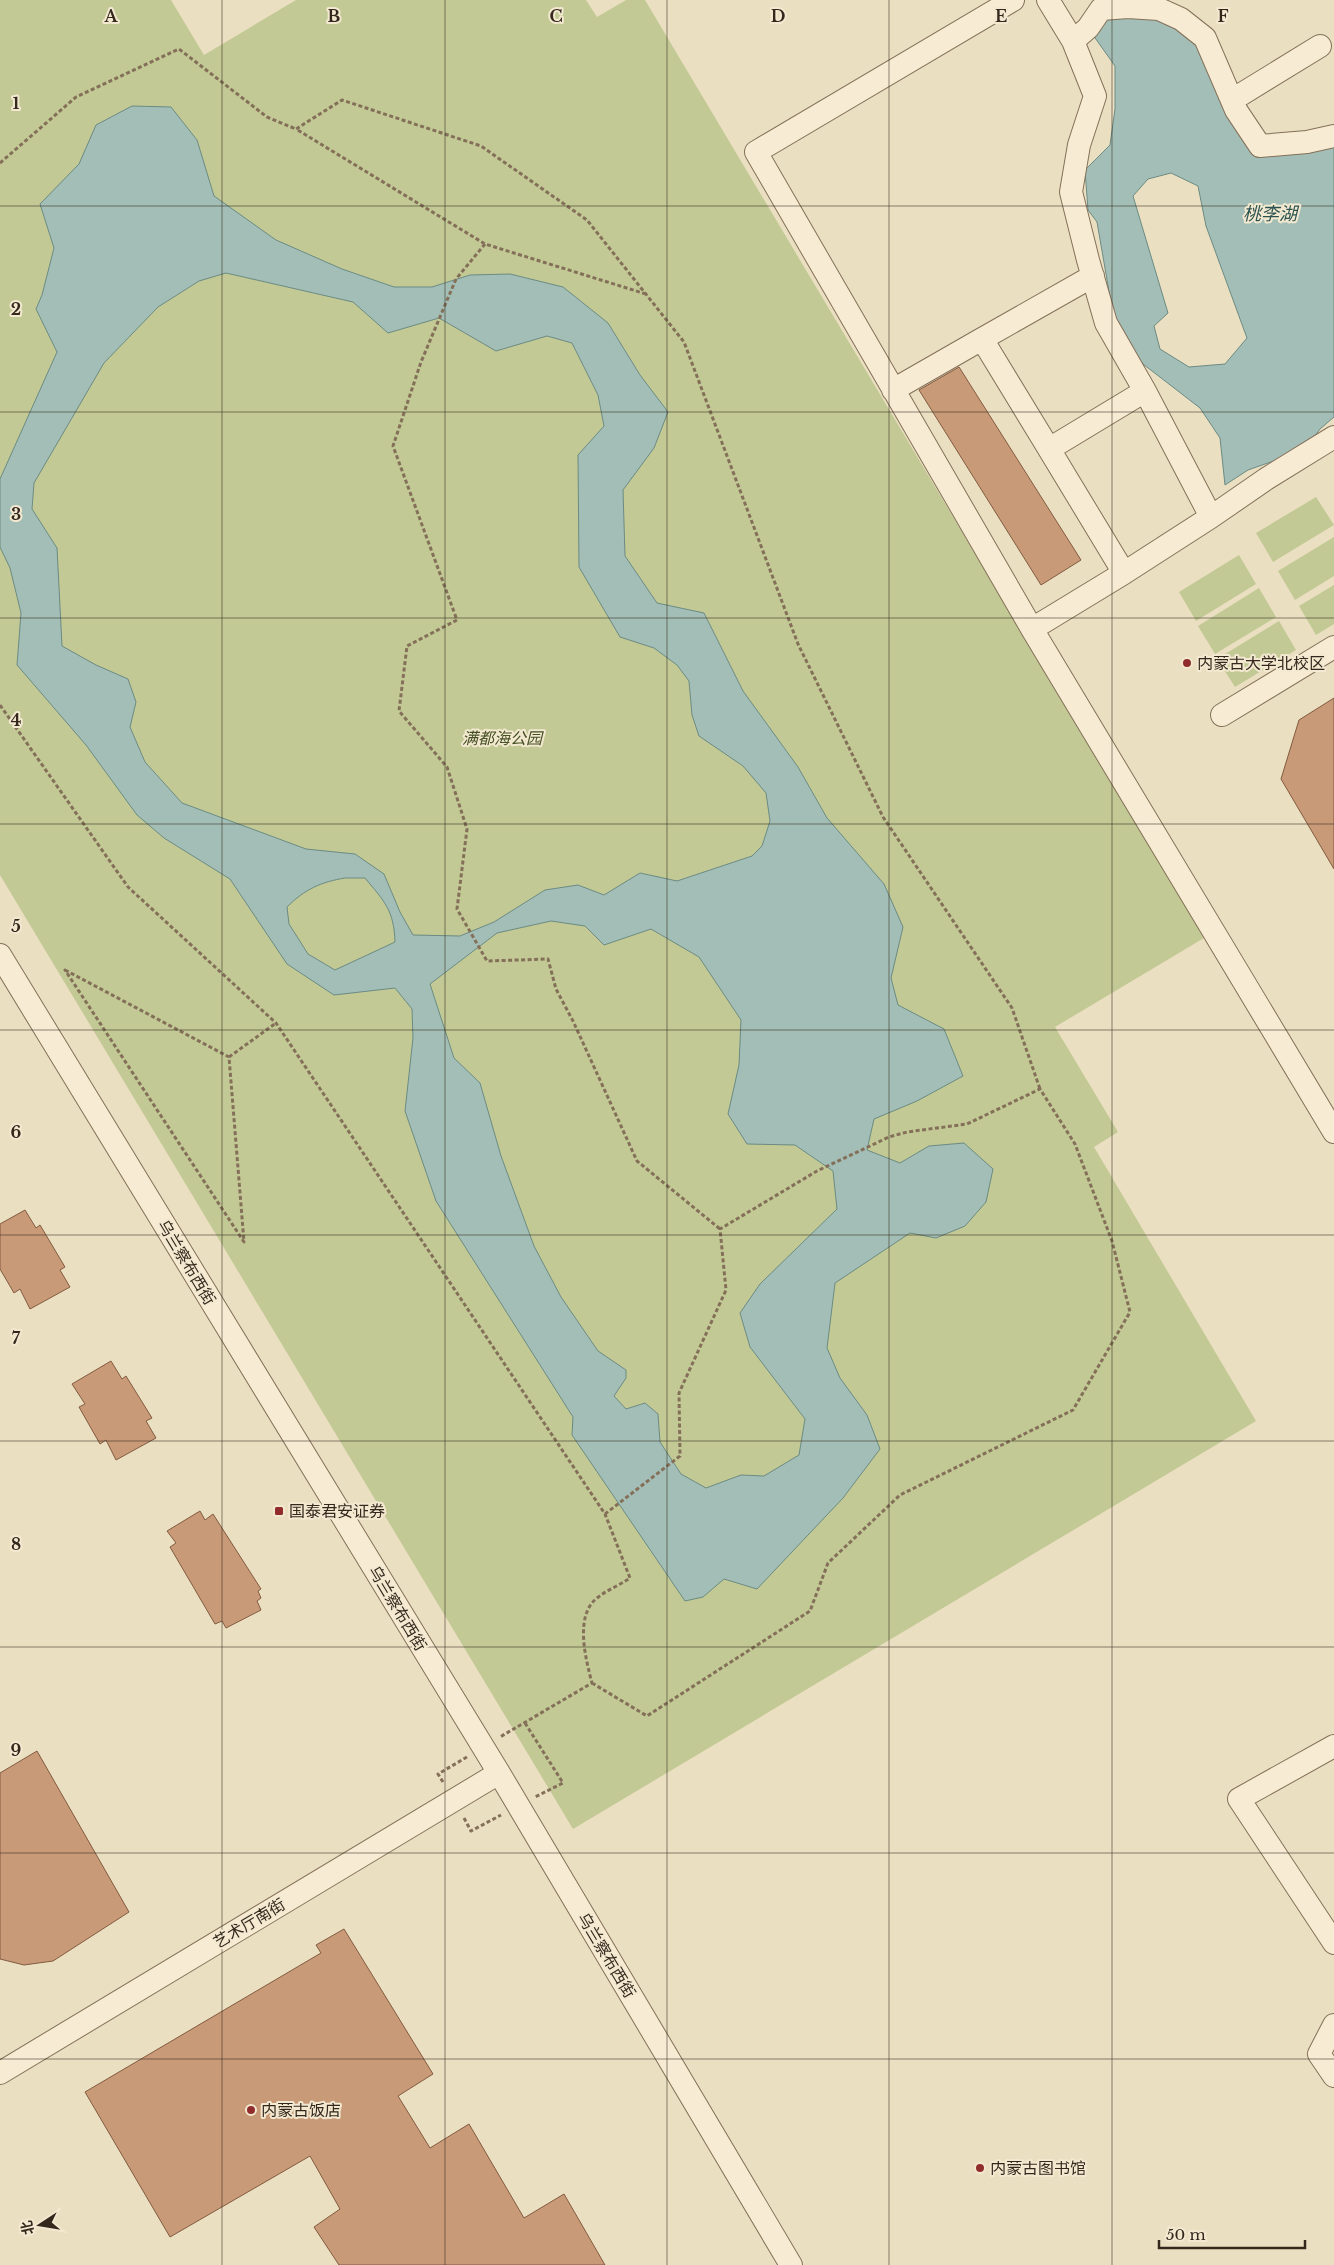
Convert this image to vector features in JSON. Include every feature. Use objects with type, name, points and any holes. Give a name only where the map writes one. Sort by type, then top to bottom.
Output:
[{"type":"street","points":[[1013,0],[756,152],[1032,629],[1334,1132]]},
{"type":"street","points":[[1048,0],[1073,41],[1095,96],[1079,145],[1071,192],[1106,323],[1146,391],[1211,517]]},
{"type":"street","points":[[1073,41],[1088,28],[1100,9],[1156,4],[1182,19],[1205,38],[1232,100],[1260,146],[1307,142],[1334,136]]},
{"type":"street","points":[[1232,100],[1320,46]]},
{"type":"street","points":[[893,390],[1092,276]]},
{"type":"street","points":[[982,339],[1124,573]]},
{"type":"street","points":[[1049,449],[1146,391]]},
{"type":"street","points":[[1032,629],[1124,573],[1266,479],[1334,437]]},
{"type":"street","points":[[1222,715],[1334,646]]},
{"type":"street","name":"乌兰察布西街","points":[[0,955],[499,1773],[791,2265]]},
{"type":"street","points":[[1334,1746],[1239,1799],[1334,1943]]},
{"type":"street","name":"艺术厅南街","points":[[0,2074],[499,1773]]},
{"type":"street","points":[[1334,2025],[1319,2054],[1334,2076]]},
{"type":"path","points":[[0,164],[76,97],[179,49],[267,118],[296,129],[485,244],[646,294]]},
{"type":"path","points":[[0,706],[128,887],[276,1023],[604,1514],[630,1578],[595,1599],[584,1620],[585,1653],[592,1683],[647,1716],[810,1611],[828,1563],[900,1495],[1073,1410],[1130,1312],[1112,1241],[1075,1144],[1040,1090],[1012,1008],[883,818],[798,644],[684,342],[587,220],[481,146],[342,100],[296,129]]},
{"type":"path","points":[[485,244],[456,279],[421,362],[393,446],[457,620],[407,646],[400,711],[447,767],[467,829],[456,909],[487,961],[548,959],[556,989],[638,1161],[720,1229],[726,1290],[679,1393],[680,1456],[604,1514]]},
{"type":"path","points":[[65,970],[74,974],[229,1057],[244,1242],[65,970]]},
{"type":"path","points":[[229,1057],[276,1023]]},
{"type":"path","points":[[720,1229],[817,1170],[889,1137],[906,1132],[967,1124],[1040,1090]]},
{"type":"path","points":[[525,1722],[592,1683]]},
{"type":"green space","name":"满都海公园","points":[[0,0],[171,0],[204,55],[296,0],[586,0],[597,17],[626,0],[645,0],[1204,938],[1055,1027],[1118,1132],[1094,1147],[1256,1421],[573,1829],[0,875]]},
{"type":"green space","points":[[1316,497],[1334,525],[1273,562],[1256,533]]},
{"type":"green space","points":[[1334,537],[1334,576],[1295,600],[1278,571]]},
{"type":"green space","points":[[1239,555],[1256,584],[1196,621],[1179,592]]},
{"type":"green space","points":[[1334,585],[1334,624],[1316,635],[1299,606]]},
{"type":"green space","points":[[1259,588],[1276,617],[1215,654],[1198,626]]},
{"type":"green space","points":[[1279,621],[1296,650],[1235,687],[1217,659]]},
{"type":"water","name":"桃李湖","points":[[1101,9],[1182,23],[1206,47],[1239,132],[1334,147],[1334,417],[1320,429],[1305,450],[1248,470],[1225,485],[1220,438],[1200,408],[1143,364],[1115,326],[1097,222],[1088,210],[1085,170],[1110,145],[1115,109],[1115,66],[1088,28]],"holes":[[[1171,173],[1198,186],[1206,226],[1247,338],[1225,364],[1189,367],[1160,349],[1154,326],[1168,313],[1133,196],[1148,179]]]},
{"type":"water","points":[[132,106],[171,107],[197,140],[214,196],[276,240],[342,269],[394,287],[432,287],[470,275],[510,274],[563,287],[608,323],[640,375],[668,412],[654,448],[623,490],[625,556],[657,603],[704,613],[743,691],[798,767],[827,818],[884,884],[903,927],[891,978],[898,1005],[944,1029],[963,1076],[917,1101],[874,1119],[867,1150],[900,1163],[929,1146],[964,1143],[993,1169],[986,1202],[965,1226],[936,1238],[910,1233],[835,1283],[827,1348],[840,1378],[867,1415],[880,1449],[843,1498],[757,1589],[724,1579],[703,1597],[685,1601],[572,1435],[573,1417],[436,1201],[405,1111],[413,1038],[412,1009],[395,988],[334,995],[287,964],[230,879],[164,838],[137,815],[86,745],[17,665],[21,613],[10,568],[0,547],[0,479],[57,352],[36,309],[42,295],[54,248],[40,204],[79,164],[96,125]],"holes":[[[226,273],[353,302],[388,333],[439,318],[496,351],[547,336],[572,343],[598,395],[604,426],[578,455],[579,567],[620,637],[654,648],[677,665],[689,681],[692,715],[699,736],[743,766],[766,793],[770,821],[762,846],[752,856],[677,881],[640,873],[604,895],[578,885],[545,890],[494,922],[460,936],[413,935],[400,912],[384,874],[355,854],[306,849],[182,803],[145,762],[130,727],[136,702],[128,679],[96,665],[62,646],[57,548],[32,509],[34,483],[104,363],[158,307],[199,281]],[[365,878],[387,907],[393,922],[395,942],[335,970],[308,954],[289,924],[287,907],[307,891],[321,884],[336,880]],[[551,921],[585,926],[604,945],[651,929],[699,957],[741,1020],[739,1065],[728,1114],[747,1144],[795,1145],[833,1171],[837,1209],[760,1284],[740,1313],[750,1347],[805,1419],[799,1455],[764,1476],[741,1475],[706,1488],[681,1474],[660,1442],[658,1414],[645,1403],[626,1409],[614,1396],[626,1378],[626,1370],[598,1351],[561,1297],[534,1246],[501,1156],[480,1083],[454,1058],[430,984],[497,933]]]},
{"type":"building","points":[[959,367],[1081,560],[1041,585],[919,390]]},
{"type":"building","points":[[1334,698],[1334,869],[1281,779],[1299,720]]},
{"type":"building","points":[[25,1210],[36,1228],[40,1225],[65,1267],[60,1270],[70,1287],[30,1309],[20,1289],[14,1293],[0,1269],[0,1224]]},
{"type":"building","points":[[111,1361],[122,1379],[126,1376],[152,1418],[146,1421],[156,1438],[116,1460],[106,1440],[100,1444],[79,1407],[85,1404],[72,1384]]},
{"type":"building","points":[[200,1511],[205,1520],[213,1514],[261,1589],[258,1591],[261,1598],[257,1601],[261,1610],[226,1628],[222,1621],[215,1624],[170,1547],[176,1543],[167,1531]]},
{"type":"building","points":[[37,1751],[129,1912],[53,1961],[24,1965],[0,1959],[0,1773]]},
{"type":"building","name":"内蒙古饭店","points":[[344,1929],[433,2074],[398,2096],[430,2148],[469,2124],[524,2218],[564,2194],[605,2265],[339,2265],[314,2227],[340,2209],[310,2156],[170,2237],[85,2092],[321,1953],[316,1945]]},
{"type":"place","name":"内蒙古大学北校区","points":[[1187,663]]},
{"type":"place","name":"国泰君安证券","points":[[279,1511]]},
{"type":"place","name":"内蒙古饭店","points":[[251,2110]]},
{"type":"place","name":"内蒙古图书馆","points":[[980,2168]]}]
